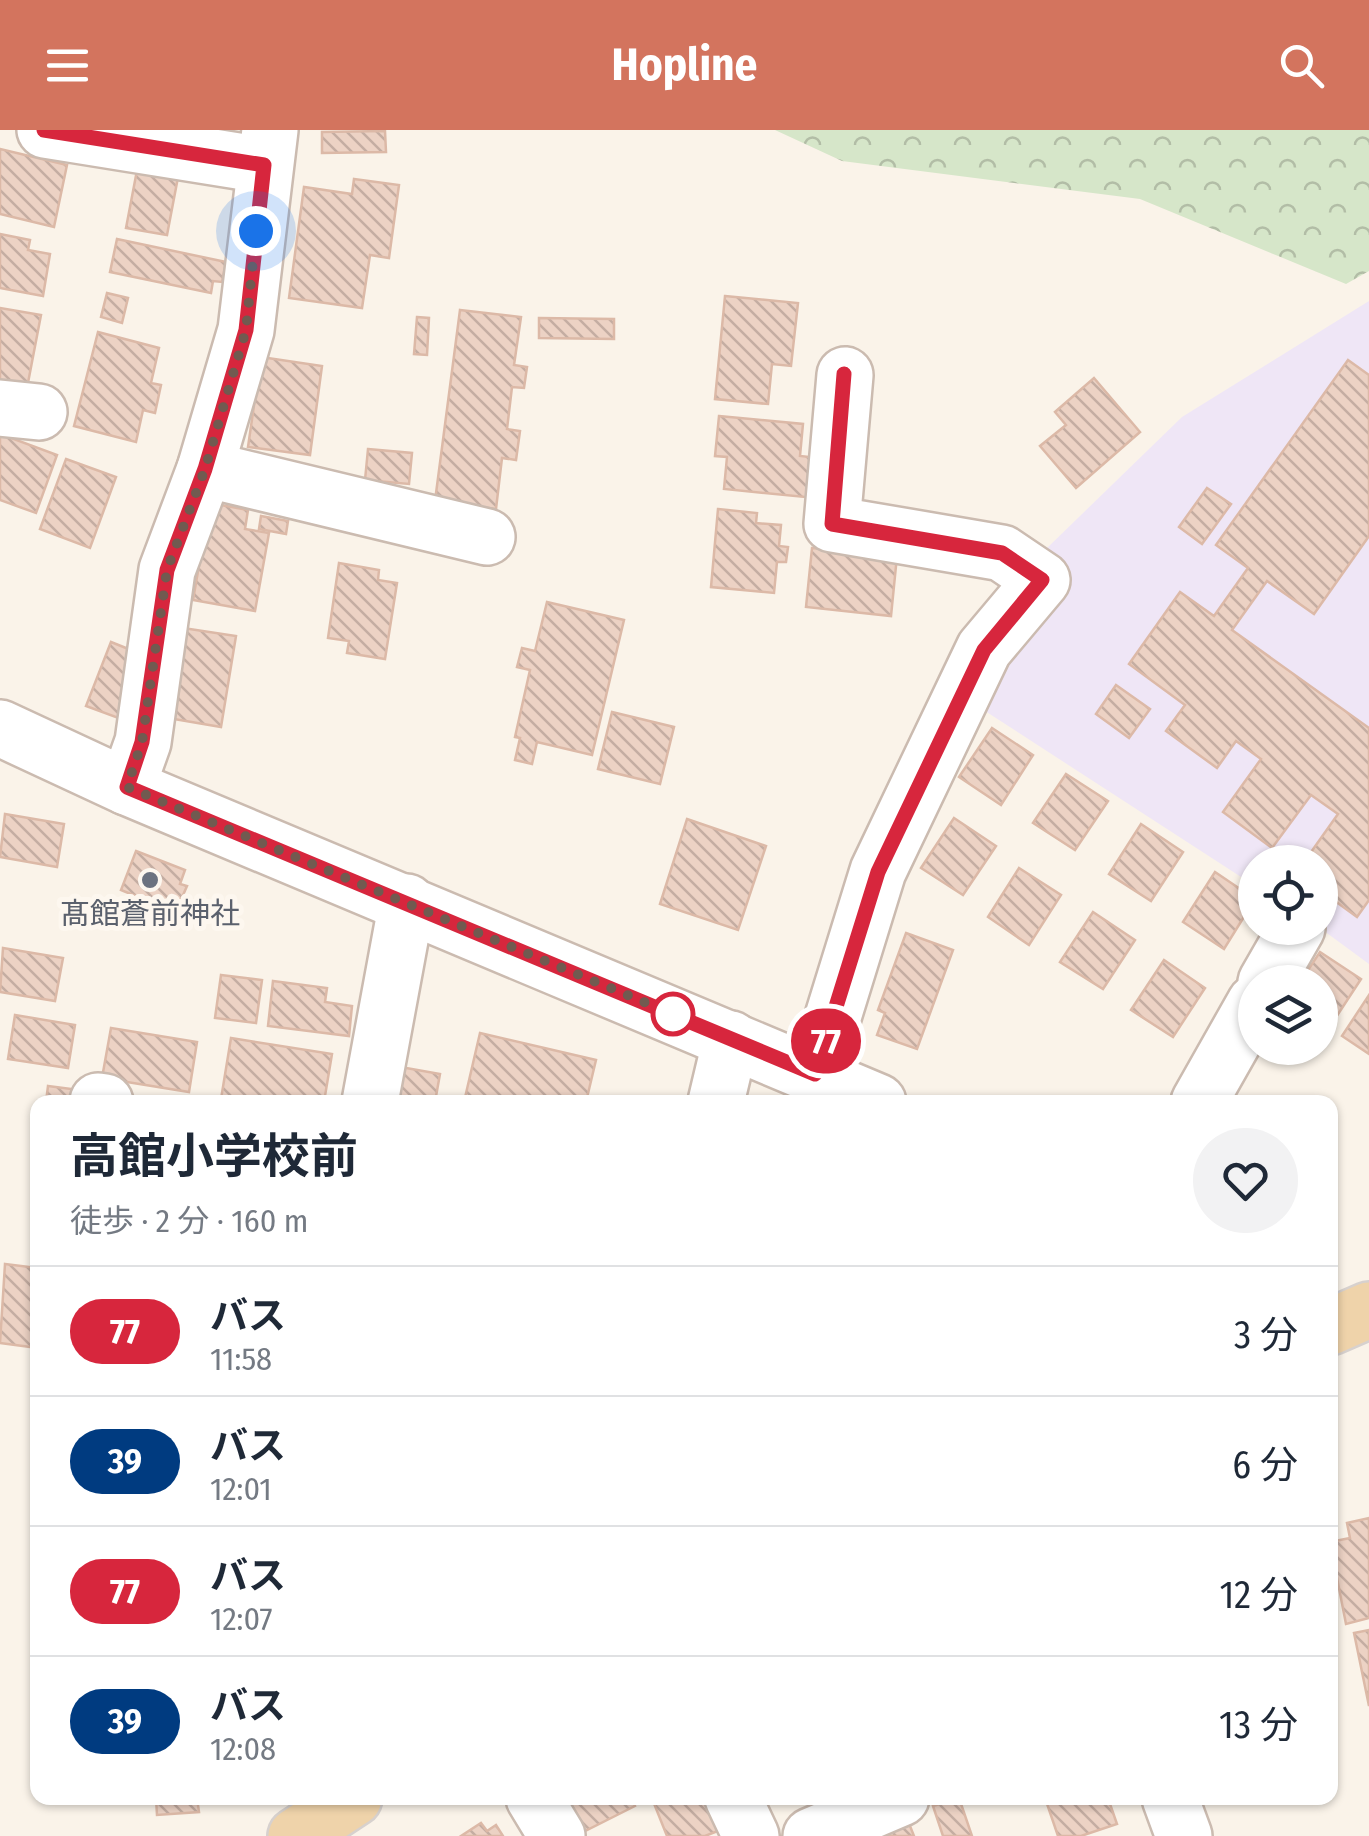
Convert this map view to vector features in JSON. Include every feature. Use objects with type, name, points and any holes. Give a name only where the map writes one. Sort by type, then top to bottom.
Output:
[{"type":"street","points":[[44,130],[267,148],[246,330],[205,469],[167,570],[142,742],[127,787]]},
{"type":"street","points":[[815,1074],[878,872],[984,650],[1042,580],[1002,553],[832,524],[844,374]]},
{"type":"street","points":[[205,469],[488,537]]},
{"type":"street","points":[[0,728],[127,787],[862,1095]]},
{"type":"street","points":[[371,1095],[407,902]]},
{"type":"street","points":[[1203,1095],[1238,1033]]},
{"type":"street","points":[[718,1095],[731,1039]]},
{"type":"street","points":[[538,1805],[557,1836]]},
{"type":"street","points":[[736,1805],[752,1836]]},
{"type":"street","points":[[811,1836],[884,1805]]},
{"type":"street","points":[[1173,1805],[1184,1836]]},
{"type":"shaded area","points":[[1369,301],[1369,964],[1338,941],[1338,845],[1238,845],[1238,875],[982,709],[1045,550],[1182,417]]},
{"type":"green space","points":[[775,130],[1369,130],[1369,271],[1346,284],[1140,199],[842,161]]},
{"type":"building","points":[[385,131],[386,152],[322,153],[322,132]]},
{"type":"building","points":[[0,149],[67,165],[54,227],[0,214]]},
{"type":"building","points":[[138,165],[179,172],[167,235],[126,228]]},
{"type":"building","points":[[354,179],[399,185],[389,258],[370,255],[362,308],[289,298],[304,187],[352,194]]},
{"type":"building","points":[[0,234],[30,240],[28,250],[50,254],[43,296],[0,288]]},
{"type":"building","points":[[117,239],[226,262],[222,282],[213,281],[211,293],[110,272]]},
{"type":"building","points":[[107,293],[128,298],[122,323],[101,317]]},
{"type":"building","points":[[725,296],[798,303],[791,366],[772,364],[768,404],[715,399]]},
{"type":"building","points":[[0,308],[41,315],[27,388],[0,383]]},
{"type":"building","points":[[460,310],[521,317],[514,365],[527,367],[524,388],[512,387],[507,429],[520,431],[516,460],[502,458],[496,509],[435,501]]},
{"type":"building","points":[[417,317],[429,318],[427,355],[414,354]]},
{"type":"building","points":[[539,318],[614,319],[614,339],[539,338]]},
{"type":"building","points":[[98,332],[159,348],[151,383],[161,385],[155,413],[143,410],[136,442],[74,426]]},
{"type":"building","points":[[261,357],[322,366],[310,455],[248,447]]},
{"type":"building","points":[[1348,360],[1369,375],[1369,536],[1314,614],[1267,581],[1232,630],[1369,728],[1369,900],[1357,917],[1338,903],[1338,845],[1316,845],[1338,814],[1311,795],[1274,845],[1268,845],[1223,812],[1261,759],[1236,741],[1217,768],[1166,731],[1185,705],[1129,664],[1180,592],[1214,616],[1248,568],[1216,545]]},
{"type":"building","points":[[1094,378],[1140,432],[1076,488],[1040,446],[1066,425],[1055,412]]},
{"type":"building","points":[[719,416],[803,424],[800,456],[819,458],[815,498],[724,489],[727,457],[715,456]]},
{"type":"building","points":[[0,434],[57,455],[36,513],[0,500]]},
{"type":"building","points":[[368,449],[412,453],[409,484],[365,480]]},
{"type":"building","points":[[66,459],[116,477],[90,548],[40,529]]},
{"type":"building","points":[[1207,488],[1231,504],[1202,544],[1179,527]]},
{"type":"building","points":[[210,503],[248,510],[245,529],[269,533],[255,611],[193,600]]},
{"type":"building","points":[[718,509],[757,513],[756,523],[781,525],[779,546],[788,547],[786,562],[777,562],[774,593],[711,587]]},
{"type":"building","points":[[261,516],[288,521],[286,534],[259,529]]},
{"type":"building","points":[[812,548],[897,556],[891,616],[806,607]]},
{"type":"building","points":[[339,563],[379,570],[378,580],[397,583],[385,659],[347,653],[349,641],[328,638]]},
{"type":"building","points":[[547,602],[624,620],[592,755],[537,742],[532,764],[515,760],[520,738],[515,737],[530,670],[517,667],[522,648],[535,651]]},
{"type":"building","points":[[183,628],[236,636],[221,727],[168,718]]},
{"type":"building","points":[[111,642],[146,656],[121,719],[86,706]]},
{"type":"building","points":[[1116,685],[1150,709],[1129,738],[1096,714]]},
{"type":"building","points":[[612,712],[674,727],[660,784],[598,769]]},
{"type":"building","points":[[992,728],[1033,755],[1001,805],[959,777]]},
{"type":"building","points":[[1066,774],[1108,801],[1075,850],[1033,823]]},
{"type":"building","points":[[5,814],[64,824],[57,867],[0,857]]},
{"type":"building","points":[[954,818],[996,846],[963,895],[921,868]]},
{"type":"building","points":[[687,819],[766,846],[738,930],[660,904]]},
{"type":"building","points":[[1141,824],[1183,852],[1151,901],[1109,874]]},
{"type":"building","points":[[136,851],[185,870],[180,884],[187,886],[180,902],[174,899],[170,910],[121,890]]},
{"type":"building","points":[[1019,868],[1061,895],[1029,945],[988,917]]},
{"type":"building","points":[[1215,872],[1238,888],[1238,926],[1224,949],[1183,922]]},
{"type":"building","points":[[1093,912],[1135,940],[1103,989],[1060,962]]},
{"type":"building","points":[[906,933],[953,950],[917,1049],[877,1035],[885,1013],[878,1010]]},
{"type":"building","points":[[3,948],[63,958],[55,1001],[0,992]]},
{"type":"building","points":[[1320,952],[1361,979],[1338,1014],[1338,965],[1311,965]]},
{"type":"building","points":[[1164,960],[1205,988],[1173,1037],[1131,1010]]},
{"type":"building","points":[[221,975],[262,980],[256,1023],[215,1018]]},
{"type":"building","points":[[273,981],[327,988],[325,1002],[352,1006],[349,1036],[268,1026]]},
{"type":"building","points":[[1369,995],[1369,1054],[1342,1036]]},
{"type":"building","points":[[15,1015],[75,1025],[68,1068],[8,1059]]},
{"type":"building","points":[[111,1028],[197,1042],[189,1092],[102,1078]]},
{"type":"building","points":[[480,1033],[596,1060],[588,1095],[466,1095]]},
{"type":"building","points":[[231,1038],[332,1054],[325,1095],[222,1095]]},
{"type":"building","points":[[395,1066],[440,1074],[436,1095],[390,1095]]},
{"type":"building","points":[[48,1086],[95,1092],[94,1095],[47,1095]]},
{"type":"building","points":[[5,1264],[30,1267],[30,1347],[0,1343]]},
{"type":"building","points":[[1369,1518],[1369,1618],[1346,1624],[1338,1583],[1338,1540],[1350,1538],[1347,1523]]},
{"type":"building","points":[[1369,1630],[1369,1706],[1354,1633]]},
{"type":"building","points":[[156,1805],[198,1805],[199,1812],[157,1815]]},
{"type":"building","points":[[564,1805],[635,1805],[635,1806],[579,1834]]},
{"type":"building","points":[[655,1805],[713,1805],[723,1829],[705,1836],[667,1836]]},
{"type":"building","points":[[961,1805],[972,1836],[943,1836],[933,1806]]},
{"type":"building","points":[[1047,1805],[1110,1805],[1117,1824],[1081,1836],[1058,1836]]},
{"type":"building","points":[[906,1816],[914,1836],[879,1836]]},
{"type":"building","points":[[481,1823],[487,1831],[496,1825],[503,1836],[461,1836]]},
{"type":"bus line","name":"77","points":[[44,130],[264,165],[246,330],[205,469],[167,570],[142,742],[127,787],[815,1074],[878,872],[984,650],[1042,580],[1002,553],[832,524],[844,374]]},
{"type":"place","name":"髙館蒼前神社","points":[[150,880]]},
{"type":"route","points":[[256,231],[246,330],[205,469],[167,570],[142,742],[127,787],[673,1014]]}]
